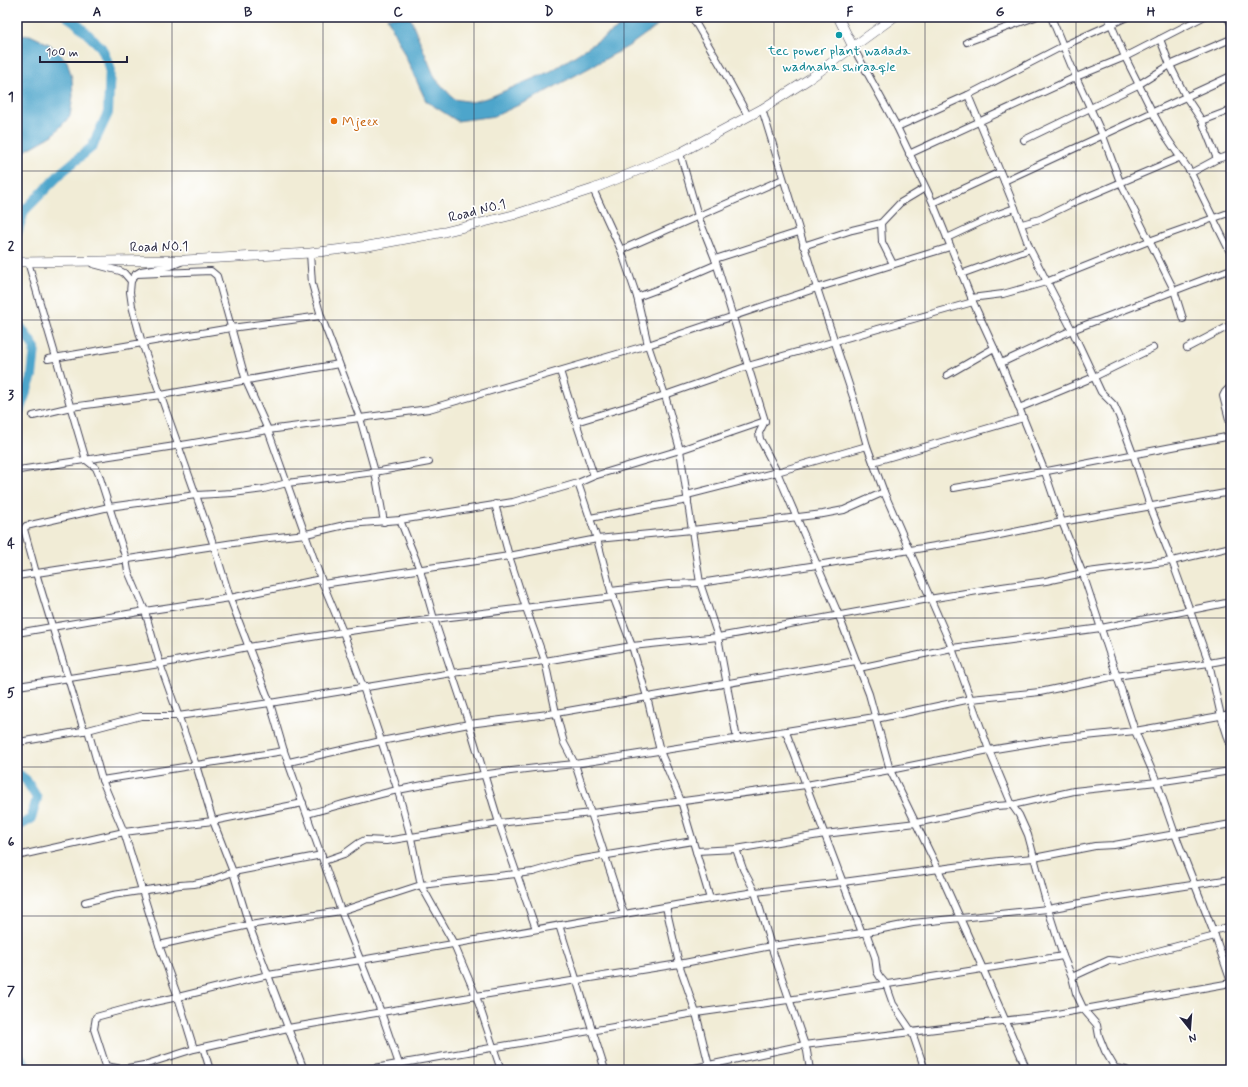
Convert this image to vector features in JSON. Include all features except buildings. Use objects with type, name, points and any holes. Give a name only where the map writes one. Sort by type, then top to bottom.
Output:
[{"type":"highway","points":[[838,17],[854,47]]},
{"type":"highway","name":"Road NO.1","points":[[17,262],[185,260],[310,253],[368,246],[444,232],[513,215],[593,189],[680,153],[762,109],[809,79],[894,17]]},
{"type":"street","points":[[692,17],[748,116]]},
{"type":"street","points":[[967,42],[1035,17]]},
{"type":"street","points":[[1051,17],[1103,136],[1120,182],[1174,290],[1183,319]]},
{"type":"street","points":[[1108,17],[1124,57],[1138,85],[1165,135],[1191,173],[1231,254]]},
{"type":"street","points":[[897,127],[968,95],[1063,46],[1127,17]]},
{"type":"street","points":[[909,154],[1076,77],[1124,57],[1203,17]]},
{"type":"street","points":[[1227,17],[1231,23]]},
{"type":"street","points":[[1160,39],[1170,65],[1186,97],[1202,121],[1218,159]]},
{"type":"street","points":[[1024,140],[1138,85],[1170,65],[1231,39]]},
{"type":"street","points":[[685,1070],[710,1068],[804,1045],[1084,1010],[1231,982],[1214,933],[1174,834],[1157,782],[1135,731],[1083,574],[1062,522],[1045,472],[1001,363],[961,274],[933,203],[897,127],[854,47]]},
{"type":"street","points":[[1004,181],[1231,76]]},
{"type":"street","points":[[968,95],[1022,224],[1030,248],[1046,282],[1072,330],[1101,392],[1114,405],[1209,664],[1221,716],[1231,747]]},
{"type":"street","points":[[762,109],[803,246],[835,342],[867,446],[884,492],[952,648],[989,750],[1012,805],[1019,815],[1028,835],[1048,909],[1063,956],[1072,977],[1076,993],[1084,1010],[1097,1024],[1099,1036],[1115,1068],[1126,1070]]},
{"type":"street","points":[[1202,121],[1231,110]]},
{"type":"street","points":[[680,153],[698,216],[715,262],[765,421],[759,433],[760,439],[778,472],[839,616],[876,718],[890,770],[938,869],[1026,1068],[1005,1070]]},
{"type":"street","points":[[1191,173],[1218,159],[1231,155]]},
{"type":"street","points":[[1022,224],[1040,219],[1120,182],[1180,157]]},
{"type":"street","points":[[933,203],[1000,172]]},
{"type":"street","points":[[621,250],[783,179]]},
{"type":"street","points":[[803,246],[881,222],[900,203],[925,188]]},
{"type":"street","points":[[593,189],[621,250],[637,297],[648,344],[665,395],[680,450],[700,583],[718,637],[728,684],[737,739]]},
{"type":"street","points":[[947,238],[998,214],[1015,208]]},
{"type":"street","points":[[576,422],[665,395],[748,366],[835,342],[972,300],[1003,294],[1046,282],[1149,241],[1213,217],[1231,212]]},
{"type":"street","points":[[881,222],[882,242],[893,264]]},
{"type":"street","points":[[637,297],[664,287],[715,262],[799,232]]},
{"type":"street","points":[[19,470],[268,430],[429,409],[648,344],[817,288],[950,247]]},
{"type":"street","points":[[961,274],[1030,248]]},
{"type":"street","points":[[310,253],[312,284],[321,316],[360,418],[375,472],[384,522]]},
{"type":"street","points":[[185,260],[171,266],[142,271],[136,274],[131,281],[130,292],[132,306],[142,343],[214,546],[230,598],[270,704],[284,751],[341,911],[381,1012],[401,1070]]},
{"type":"street","points":[[85,261],[120,271],[124,273],[131,281]]},
{"type":"street","points":[[28,262],[86,460],[96,468],[99,475],[126,559],[128,571],[145,611],[160,664],[233,872],[249,925],[304,1070]]},
{"type":"street","points":[[1001,363],[1072,330],[1231,269]]},
{"type":"street","points":[[136,274],[211,271],[217,276],[246,381],[268,430],[322,582],[343,632],[398,791],[411,838],[420,885],[454,944],[476,996],[501,1070]]},
{"type":"street","points":[[48,359],[231,328],[321,316]]},
{"type":"street","points":[[1187,348],[1231,325]]},
{"type":"street","points":[[948,375],[994,348]]},
{"type":"street","points":[[1019,408],[1094,377],[1154,348]]},
{"type":"street","points":[[34,416],[71,408],[161,395],[339,364]]},
{"type":"street","points":[[560,371],[594,476]]},
{"type":"street","points":[[1231,386],[1223,396],[1231,427]]},
{"type":"street","points":[[873,462],[1023,418]]},
{"type":"street","points":[[17,576],[260,539],[306,534],[349,524],[400,520],[513,502],[578,483],[594,476],[680,450],[765,421]]},
{"type":"street","points":[[954,488],[1231,436]]},
{"type":"street","points":[[590,518],[687,498],[867,446]]},
{"type":"street","points":[[194,1049],[178,997],[159,945],[124,832],[102,780],[68,678],[24,529],[26,526],[109,507],[196,495],[264,489],[287,483],[375,472],[428,462]]},
{"type":"street","points":[[578,483],[597,539],[613,594],[632,646],[647,697],[660,751],[681,801],[710,899]]},
{"type":"street","points":[[17,632],[322,582],[420,570],[509,556],[597,539],[692,530],[844,510],[884,492]]},
{"type":"street","points":[[18,686],[160,664],[248,647],[343,632],[526,608],[669,584],[700,583],[817,565],[985,538],[1062,522],[1231,492]]},
{"type":"street","points":[[495,504],[509,556],[545,660],[564,743],[575,764],[624,914]]},
{"type":"street","points":[[400,520],[420,570],[434,619],[469,724],[499,823],[536,929]]},
{"type":"street","points":[[19,742],[86,731],[141,716],[178,716],[270,704],[452,673],[632,646],[718,637],[930,599],[1172,561],[1231,547]]},
{"type":"street","points":[[859,668],[952,648],[1101,628],[1231,602]]},
{"type":"street","points":[[307,814],[398,791],[484,775],[575,764],[786,732],[876,718],[971,699],[1040,692],[1116,676],[1209,664],[1231,659]]},
{"type":"street","points":[[289,762],[381,741],[469,724],[556,713],[856,661]]},
{"type":"street","points":[[85,902],[113,895],[201,883],[233,872],[344,854],[365,840],[386,842],[499,823],[592,813],[806,785],[989,750],[1056,739],[1135,731],[1231,714]]},
{"type":"street","points":[[786,732],[843,882],[875,957],[880,977],[886,984],[893,1004],[912,1032],[925,1070]]},
{"type":"street","points":[[102,780],[284,751]]},
{"type":"street","points":[[696,851],[736,848],[825,834],[916,823],[996,806],[1012,805],[1074,791],[1157,782],[1231,771]]},
{"type":"street","points":[[17,856],[124,832],[214,821],[303,803]]},
{"type":"street","points":[[1231,824],[1114,845],[1094,846],[1034,858],[999,861],[843,882],[754,892],[268,975],[178,997],[140,1004],[96,1017],[94,1029],[106,1066],[122,1069],[144,1065],[194,1049],[288,1028],[381,1012],[679,964],[771,946],[913,923],[1048,909],[1112,897],[1231,879]]},
{"type":"street","points":[[159,945],[249,925],[341,911],[420,885],[533,872],[571,861],[693,841]]},
{"type":"street","points":[[736,848],[743,869],[754,892],[788,1000],[807,1052],[810,1070]]},
{"type":"street","points":[[666,907],[679,964],[696,1013],[710,1068]]},
{"type":"street","points":[[559,925],[605,1070]]},
{"type":"street","points":[[1072,977],[1110,960],[1120,961],[1214,933],[1231,926]]},
{"type":"street","points":[[362,1070],[696,1013],[788,1000],[1063,956]]},
{"type":"street","points":[[203,1047],[210,1070]]},
{"type":"water","points":[[387,17],[410,17],[435,78],[454,99],[472,102],[490,97],[551,71],[635,17],[669,17],[629,46],[536,97],[495,116],[457,121],[426,101]]},
{"type":"water","points":[[30,35],[51,45],[67,61],[72,78],[73,96],[70,116],[53,135],[25,151],[17,152],[17,36]]},
{"type":"waterway","points":[[17,233],[24,211],[63,171],[92,147],[108,113],[110,67],[101,47],[68,17]]},
{"type":"waterway","points":[[17,322],[35,348],[32,376],[17,417]]},
{"type":"waterway","points":[[17,773],[26,780],[37,798],[31,819],[17,827]]},
{"type":"waterway","points":[[17,1053],[29,1070]]},
{"type":"place","name":"tec power plant wadada wadnaha shiraaqle","points":[[839,35]]},
{"type":"place","name":"Mjeex","points":[[334,121]]}]
